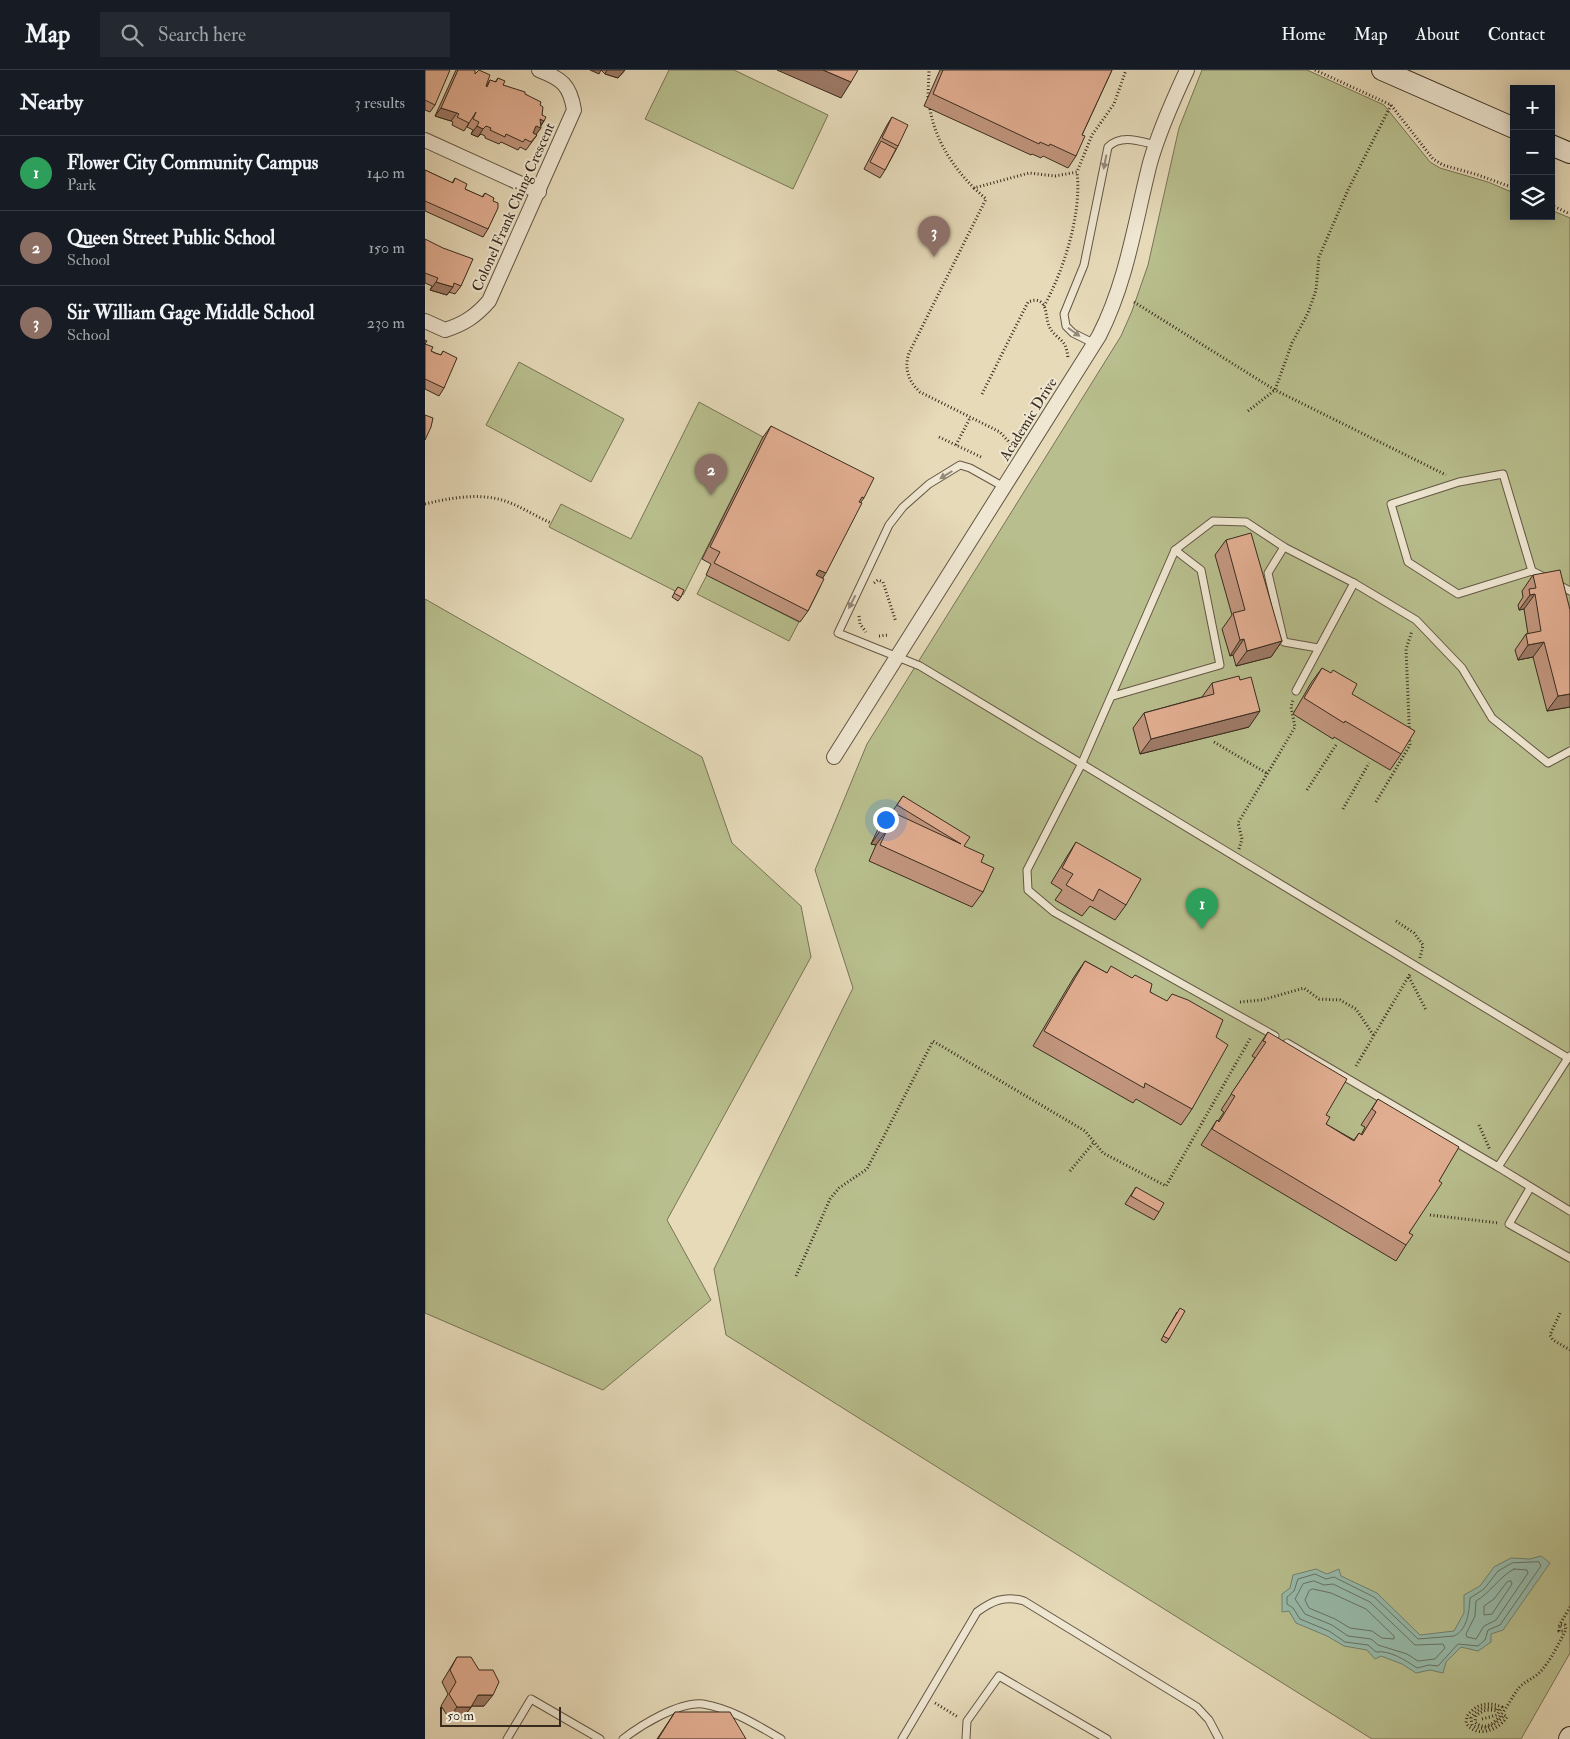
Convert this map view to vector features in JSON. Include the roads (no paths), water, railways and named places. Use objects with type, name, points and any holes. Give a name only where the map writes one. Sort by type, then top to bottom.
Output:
[{"type":"main road","points":[[1382,70],[1510,126]]},
{"type":"main road","points":[[1555,147],[1570,153]]},
{"type":"street","name":"Colonel Frank Ching Crescent","points":[[425,321],[445,330],[462,324],[477,315],[489,301],[539,192],[574,110],[572,98],[567,87],[559,78],[539,70]]},
{"type":"street","name":"Academic Drive","points":[[834,757],[1095,344],[1116,300],[1156,145],[1187,70]]},
{"type":"street","points":[[425,140],[539,192]]},
{"type":"lane","points":[[1095,344],[1073,333],[1066,326],[1064,314],[1084,265],[1108,147],[1113,142],[1122,139],[1156,145]]},
{"type":"lane","points":[[1004,487],[970,468],[960,465],[929,484],[903,506],[889,525],[838,633],[920,666],[1415,967],[1569,1057],[1498,1167]]},
{"type":"lane","points":[[1532,571],[1503,474],[1459,482],[1391,504],[1408,562],[1458,594],[1532,571],[1570,591]]},
{"type":"lane","points":[[1570,751],[1548,762],[1492,718],[1462,668],[1415,620],[1354,583],[1284,547],[1246,522],[1213,521],[1175,550],[1113,696],[1081,765],[1027,870],[1027,890],[1053,912],[1363,1086],[1570,1211]]},
{"type":"lane","points":[[1284,547],[1268,573],[1283,642],[1318,648]]},
{"type":"lane","points":[[1113,696],[1220,665],[1201,570],[1175,550]]},
{"type":"lane","points":[[1296,691],[1354,583]]},
{"type":"lane","points":[[1530,1188],[1509,1224],[1570,1258]]},
{"type":"lane","points":[[901,1739],[977,1612],[990,1602],[1003,1598],[1015,1598],[1023,1601],[1197,1707],[1209,1720],[1219,1739]]},
{"type":"lane","points":[[966,1739],[967,1721],[999,1676],[1107,1739]]},
{"type":"lane","points":[[507,1739],[531,1699],[600,1739]]},
{"type":"lane","points":[[623,1739],[664,1712],[702,1704],[744,1717],[781,1739]]},
{"type":"water","points":[[1541,1556],[1550,1563],[1503,1630],[1491,1634],[1491,1642],[1478,1651],[1461,1647],[1446,1662],[1443,1673],[1430,1670],[1416,1673],[1402,1664],[1381,1656],[1375,1659],[1367,1650],[1344,1646],[1327,1636],[1296,1623],[1289,1611],[1282,1612],[1282,1594],[1290,1588],[1293,1575],[1316,1569],[1327,1574],[1339,1569],[1341,1576],[1377,1593],[1420,1635],[1454,1631],[1464,1613],[1464,1595],[1480,1586],[1494,1567],[1511,1558],[1530,1559]]},
{"type":"place","name":"Sir William Gage Middle School","points":[[934,257]]},
{"type":"place","name":"Queen Street Public School","points":[[711,495]]},
{"type":"place","name":"Flower City Community Campus","points":[[1202,929]]}]
